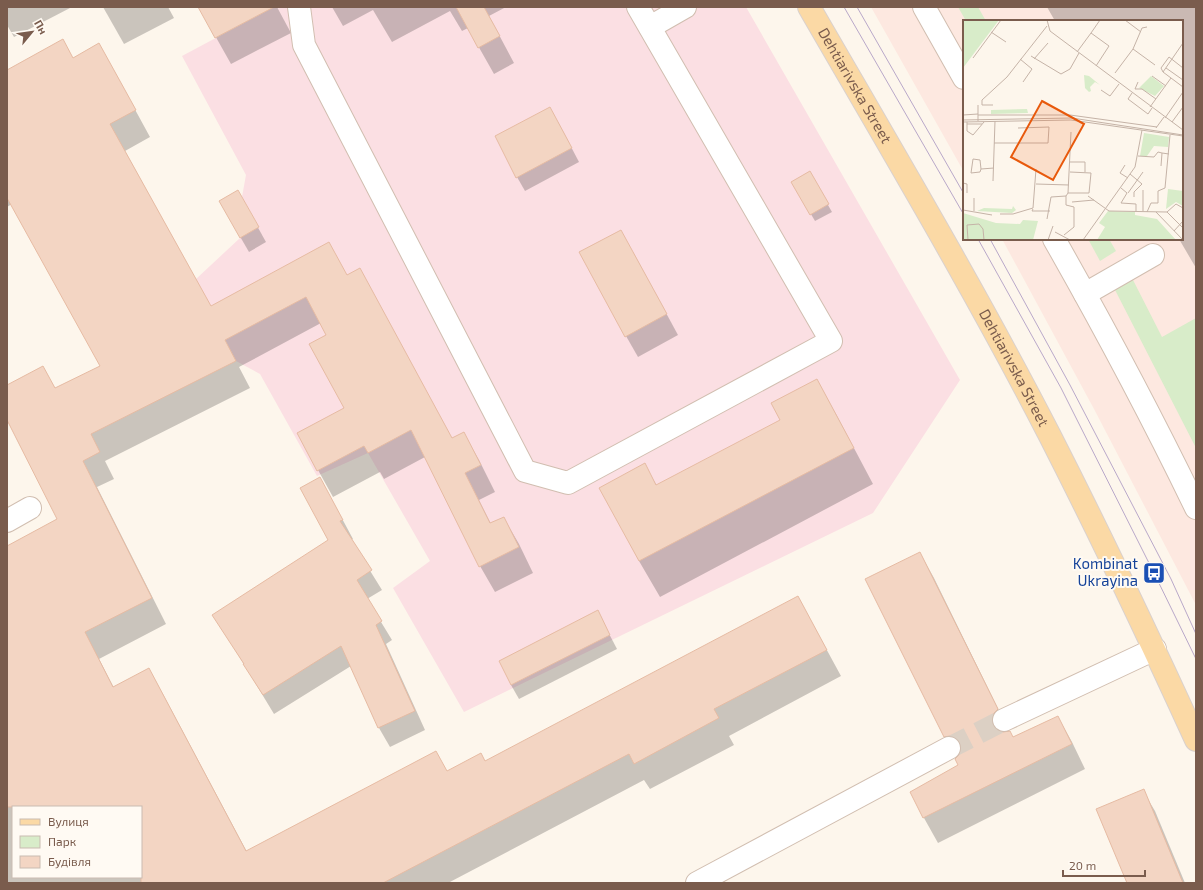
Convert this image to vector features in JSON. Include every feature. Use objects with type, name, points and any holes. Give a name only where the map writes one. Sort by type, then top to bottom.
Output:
[{"type":"main road","name":"Dehtiarivska Street","points":[[809,7],[958,265],[1042,422],[1155,649],[1196,740]]},
{"type":"lane","points":[[299,7],[304,44],[524,471],[568,483],[831,341],[638,7]]},
{"type":"lane","points":[[650,27],[685,7]]},
{"type":"lane","points":[[924,7],[963,76]]},
{"type":"lane","points":[[1055,240],[1085,294],[1177,468],[1196,508]]},
{"type":"lane","points":[[1085,294],[1153,255]]},
{"type":"lane","points":[[7,521],[30,508]]},
{"type":"lane","points":[[1004,720],[1155,649]]},
{"type":"lane","points":[[697,883],[949,748]]},
{"type":"shaded area","points":[[274,7],[746,7],[960,380],[873,513],[464,712],[393,588],[430,561],[368,453],[317,476],[260,374],[236,361],[196,279],[240,238],[259,227],[242,197],[246,175],[182,56]]},
{"type":"shaded area","points":[[871,7],[1196,7],[1196,605],[1094,409],[1003,240],[1183,240],[1183,20],[963,20],[963,170]]},
{"type":"green space","points":[[958,7],[978,7],[985,20],[965,20]]},
{"type":"green space","points":[[1089,240],[1110,240],[1116,251],[1100,261]]},
{"type":"green space","points":[[1132,278],[1162,337],[1196,318],[1196,448],[1114,288]]},
{"type":"building","points":[[198,7],[274,7],[215,38]]},
{"type":"building","points":[[456,7],[484,7],[500,36],[478,48]]},
{"type":"building","points":[[63,39],[73,58],[99,43],[136,110],[110,124],[211,306],[329,242],[347,275],[360,268],[452,438],[464,432],[481,465],[465,473],[490,523],[504,517],[519,547],[479,567],[411,430],[368,453],[364,446],[317,471],[297,433],[344,408],[309,344],[326,335],[306,297],[225,340],[236,361],[91,434],[100,452],[83,461],[152,598],[85,632],[113,687],[149,668],[246,851],[436,751],[447,771],[481,753],[485,761],[798,596],[827,650],[714,709],[719,718],[634,764],[629,754],[383,883],[141,883],[142,806],[7,807],[7,546],[57,519],[7,420],[7,385],[43,366],[55,388],[100,366],[7,198],[7,70]]},
{"type":"building","points":[[550,107],[572,148],[516,178],[495,136]]},
{"type":"building","points":[[810,171],[829,204],[810,215],[791,182]]},
{"type":"building","points":[[238,190],[259,227],[240,238],[219,201]]},
{"type":"building","points":[[621,230],[667,314],[625,337],[579,252]]},
{"type":"building","points":[[817,379],[854,448],[639,561],[599,488],[645,463],[656,485],[780,420],[771,403]]},
{"type":"building","points":[[320,477],[343,520],[340,521],[372,570],[357,580],[382,621],[376,625],[415,711],[378,728],[341,646],[263,695],[212,615],[328,540],[300,488]]},
{"type":"building","points":[[920,552],[998,709],[994,713],[992,719],[993,726],[997,730],[1003,732],[1010,731],[1013,737],[1058,716],[1072,744],[923,818],[910,792],[958,765],[955,759],[960,754],[960,742],[955,737],[944,737],[865,579]]},
{"type":"building","points":[[598,610],[610,635],[511,685],[499,661]]},
{"type":"building","points":[[1144,789],[1183,883],[1127,883],[1096,809]]},
{"type":"tunnel","points":[[949,748],[1004,720]]},
{"type":"tram line","points":[[844,7],[963,213]]},
{"type":"tram line","points":[[857,7],[963,192]]},
{"type":"tram line","points":[[979,240],[1061,388],[1196,659]]},
{"type":"tram line","points":[[991,240],[1070,385],[1171,579],[1196,634]]},
{"type":"place","name":"Kombinat Ukrayina","points":[[1154,573]]}]
